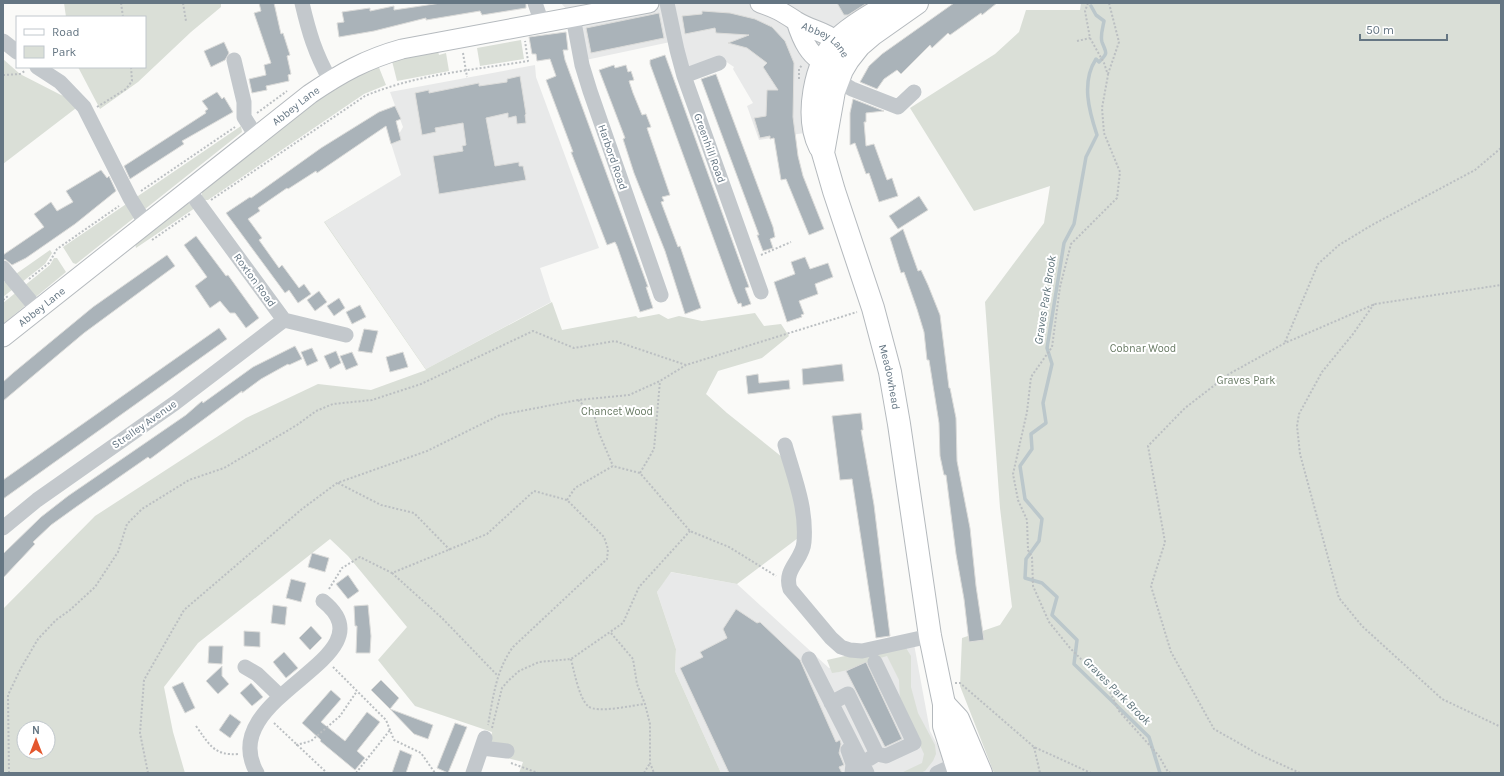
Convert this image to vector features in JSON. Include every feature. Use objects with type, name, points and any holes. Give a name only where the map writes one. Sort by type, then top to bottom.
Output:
[{"type":"highway","points":[[891,3],[848,30],[836,41],[818,76],[830,91],[848,60],[859,46],[873,34],[917,3]]},
{"type":"highway","name":"Meadowhead","points":[[830,91],[814,134],[823,153],[873,308],[888,365],[899,424],[930,636],[941,694]]},
{"type":"highway","points":[[941,694],[958,719],[966,769]]},
{"type":"main road","name":"Abbey Lane","points":[[3,337],[37,309],[148,232],[188,190],[256,136],[330,80],[360,63],[402,49],[649,3]]},
{"type":"main road","name":"Abbey Lane","points":[[760,3],[780,10],[796,21],[824,33],[841,46],[848,60],[831,63],[824,62],[810,51],[802,39],[796,21]]},
{"type":"street","points":[[302,3],[317,57],[330,80]]},
{"type":"street","points":[[535,3],[542,23]]},
{"type":"street","name":"Greenhill Road","points":[[667,3],[684,76],[761,292]]},
{"type":"street","name":"Harbord Road","points":[[573,17],[582,65],[590,91],[661,295]]},
{"type":"street","points":[[3,42],[16,51]]},
{"type":"street","points":[[234,60],[244,102],[245,120],[256,136]]},
{"type":"street","points":[[684,76],[719,63]]},
{"type":"street","points":[[39,68],[60,82],[84,107],[86,115],[148,232]]},
{"type":"street","points":[[830,91],[898,106],[914,92]]},
{"type":"street","name":"Roxton Road","points":[[188,190],[284,320]]},
{"type":"street","points":[[3,268],[37,309]]},
{"type":"street","points":[[284,320],[346,335]]},
{"type":"street","name":"Strelley Avenue","points":[[3,528],[37,500],[175,403],[284,320]]},
{"type":"street","points":[[785,445],[804,509],[804,542],[802,554],[789,572],[788,582],[790,589],[831,638],[841,647],[850,650],[862,651],[930,636]]},
{"type":"street","points":[[257,773],[250,753],[249,746],[251,734],[265,713],[280,696],[323,658],[337,642],[341,632],[339,622],[335,614],[322,601]]},
{"type":"street","points":[[809,659],[841,722],[863,771],[877,754]]},
{"type":"street","points":[[875,662],[914,743],[886,756],[877,754]]},
{"type":"street","points":[[245,667],[257,674],[280,696]]},
{"type":"street","points":[[831,702],[848,694],[877,754]]},
{"type":"street","points":[[473,773],[484,743],[507,751]]},
{"type":"path","points":[[121,3],[123,16]]},
{"type":"path","points":[[183,3],[186,21]]},
{"type":"path","points":[[1088,3],[1085,11],[1090,38],[1104,64],[1108,75]]},
{"type":"path","points":[[1109,3],[1120,42],[1108,75],[1102,108],[1104,134],[1120,172],[1117,198],[1071,244],[1060,287],[1052,347],[1031,377],[1027,412],[1013,474],[1018,500],[1027,520],[1028,550],[1032,557],[1031,573],[1033,586],[1049,622],[1081,659],[1099,669],[1119,711],[1159,756],[1168,772],[1171,773]]},
{"type":"path","points":[[148,232],[201,206],[365,96],[387,87],[417,79],[528,61],[525,35]]},
{"type":"path","points":[[1078,41],[1090,38]]},
{"type":"path","points":[[462,50],[467,78]]},
{"type":"path","points":[[3,75],[20,74],[28,68]]},
{"type":"path","points":[[86,115],[126,89],[132,81],[131,68]]},
{"type":"path","points":[[3,300],[49,263],[56,249],[290,89]]},
{"type":"path","points":[[1285,343],[1318,264],[1339,246],[1372,225],[1475,170],[1501,148]]},
{"type":"path","points":[[750,259],[791,242]]},
{"type":"path","points":[[1300,773],[1258,754],[1214,730],[1171,652],[1151,586],[1165,542],[1148,446],[1185,408],[1229,374],[1285,343],[1375,304],[1501,285]]},
{"type":"path","points":[[1375,304],[1322,372],[1299,414],[1297,426],[1300,454],[1339,598],[1362,626],[1442,699],[1501,727]]},
{"type":"path","points":[[148,773],[140,733],[144,680],[184,610],[302,509],[337,483],[427,451],[500,415],[578,400],[629,395],[660,381],[686,365],[873,308]]},
{"type":"path","points":[[9,773],[8,695],[21,668],[38,639],[56,620],[70,610],[95,587],[118,552],[127,524],[142,508],[164,494],[189,480],[224,468],[296,425],[316,411],[333,404],[372,400],[421,384],[533,331],[574,348],[614,341],[686,365]]},
{"type":"path","points":[[640,473],[654,449],[660,381]]},
{"type":"path","points":[[578,400],[594,415],[612,466]]},
{"type":"path","points":[[567,500],[575,488],[612,466],[640,473],[690,531],[729,547],[768,573],[788,582]]},
{"type":"path","points":[[337,483],[381,505],[414,513],[450,550]]},
{"type":"path","points":[[392,573],[487,534],[534,491],[567,500],[604,537],[608,549],[607,559],[512,647],[505,657],[497,676],[484,743]]},
{"type":"path","points":[[484,743],[491,732],[502,688],[508,681],[519,671],[538,662],[571,660],[623,623],[639,587],[690,531]]},
{"type":"path","points":[[322,601],[342,568],[360,557],[392,573],[442,618],[497,676]]},
{"type":"path","points":[[611,632],[633,659],[637,684],[646,704],[650,724],[650,763],[654,773]]},
{"type":"path","points":[[323,658],[386,720],[394,740],[421,753],[435,773]]},
{"type":"path","points":[[571,660],[580,690],[587,706],[595,710],[646,704]]},
{"type":"path","points":[[941,694],[960,683],[1034,747],[1091,773]]},
{"type":"path","points":[[296,745],[311,741],[340,716],[357,691]]},
{"type":"path","points":[[265,713],[296,745],[327,773]]},
{"type":"path","points":[[196,726],[207,741],[220,752],[226,755],[250,753]]},
{"type":"path","points":[[356,773],[390,730]]},
{"type":"path","points":[[1034,747],[1040,773]]},
{"type":"path","points":[[644,773],[650,763]]},
{"type":"shaded area","points":[[561,3],[908,3],[870,29],[824,130],[759,140],[747,106],[753,103],[733,69],[734,67],[722,59],[683,72],[675,41],[581,61],[573,17]]},
{"type":"shaded area","points":[[535,65],[536,77],[599,248],[540,268],[551,302],[426,369],[325,222],[401,175],[389,137],[399,134],[403,127],[390,92]]},
{"type":"shaded area","points":[[670,572],[737,584],[829,668],[914,644],[930,731],[952,773],[721,773],[675,671],[676,649],[657,592]]},
{"type":"green space","points":[[64,3],[221,3],[221,7],[191,32],[138,82],[100,109],[79,68],[146,68],[146,16],[66,16]]},
{"type":"green space","name":"Graves Park","points":[[1081,3],[1501,3],[1501,773],[994,773],[960,686],[962,638],[1000,625],[1012,607],[1000,508],[985,302],[1044,223],[1050,186],[974,211],[910,108],[995,54],[1019,32],[1026,10],[1080,10]]},
{"type":"green space","points":[[521,40],[524,59],[480,66],[477,48]]},
{"type":"green space","points":[[438,51],[439,55],[446,53],[449,71],[397,81],[392,61]]},
{"type":"green space","points":[[3,59],[20,74],[61,95],[84,102],[3,164]]},
{"type":"green space","points":[[378,65],[386,85],[364,94],[208,200],[205,200],[202,196],[202,189],[342,78]]},
{"type":"green space","points":[[241,126],[242,132],[76,264],[73,263],[63,247]]},
{"type":"green space","name":"Chancet Wood","points":[[401,175],[325,222],[426,369],[552,302],[562,330],[636,316],[638,318],[659,314],[668,319],[679,316],[702,321],[755,313],[764,326],[781,324],[789,336],[762,358],[718,371],[706,394],[727,413],[792,465],[802,535],[737,584],[671,572],[657,592],[676,649],[675,671],[721,773],[519,773],[523,762],[488,753],[492,732],[415,706],[378,660],[407,627],[348,556],[330,539],[198,643],[164,687],[173,732],[185,773],[3,773],[3,609],[95,516],[246,418],[318,384],[371,390],[426,370],[324,222]]},
{"type":"green space","points":[[188,203],[195,208],[136,248],[135,243]]},
{"type":"green space","points":[[50,250],[52,253],[45,264],[3,297],[3,283]]},
{"type":"green space","points":[[54,258],[57,258],[66,272],[3,324],[3,303],[50,265]]},
{"type":"green space","points":[[903,643],[911,656],[911,687],[918,713],[935,745],[936,754],[933,761],[925,771],[920,773],[901,773],[922,763],[924,754],[900,701],[899,680],[887,656],[846,670],[832,673],[827,660]]},
{"type":"building","points":[[259,3],[274,3],[281,34],[283,33],[290,55],[287,56],[291,74],[288,75],[289,81],[266,86],[267,90],[252,93],[249,79],[266,75],[264,65],[271,63],[254,13],[261,11]]},
{"type":"building","points":[[441,3],[526,3],[526,8],[482,15],[480,11],[426,20],[426,18],[374,31],[339,37],[337,23],[344,22],[342,12],[370,8],[370,11],[394,6],[394,10]]},
{"type":"building","points":[[837,3],[867,3],[848,15],[844,15]]},
{"type":"building","points":[[954,3],[997,3],[982,15],[981,13],[950,35],[948,33],[932,48],[930,45],[901,74],[897,70],[884,79],[877,89],[860,82],[869,66],[882,54]]},
{"type":"building","points":[[702,11],[730,13],[755,19],[772,27],[785,41],[794,63],[793,117],[798,156],[803,176],[824,229],[809,235],[786,179],[781,180],[774,138],[770,139],[770,136],[760,138],[754,118],[766,116],[767,90],[778,90],[763,67],[767,63],[747,48],[728,43],[749,35],[716,33],[715,28],[685,34],[682,16],[702,14]]},
{"type":"building","points":[[659,13],[664,38],[591,53],[586,28]]},
{"type":"building","points":[[566,32],[568,50],[563,50],[565,60],[648,287],[646,287],[653,308],[640,312],[617,246],[615,242],[607,245],[571,152],[573,152],[546,80],[556,76],[550,59],[537,61],[536,54],[532,54],[529,37]]},
{"type":"building","points":[[224,42],[229,53],[225,60],[211,67],[204,51]]},
{"type":"building","points":[[665,55],[749,287],[745,288],[751,304],[742,307],[741,303],[738,304],[733,292],[650,64],[650,60]]},
{"type":"building","points":[[614,65],[615,68],[626,65],[628,72],[631,71],[634,80],[629,81],[633,93],[642,115],[646,114],[651,127],[647,128],[670,195],[662,197],[664,201],[661,202],[678,247],[680,246],[701,308],[685,314],[665,251],[634,173],[623,139],[625,138],[599,70]]},
{"type":"building","points":[[716,74],[773,227],[775,237],[770,239],[773,248],[763,251],[757,235],[759,235],[701,79]]},
{"type":"building","points":[[520,76],[526,123],[517,124],[516,116],[508,118],[508,113],[486,118],[495,166],[519,162],[519,166],[523,166],[526,180],[439,194],[433,156],[463,151],[462,146],[466,145],[463,123],[435,128],[436,132],[422,135],[415,93],[429,90],[429,93],[479,83],[479,86],[507,82],[507,79]]},
{"type":"building","points":[[217,92],[222,99],[224,97],[233,112],[182,141],[184,144],[130,179],[124,166],[206,113],[205,111],[208,109],[202,101]]},
{"type":"building","points":[[853,99],[884,111],[866,113],[866,122],[864,122],[866,146],[874,144],[887,180],[892,178],[898,196],[879,202],[869,173],[866,174],[855,143],[850,145],[850,113]]},
{"type":"building","points":[[395,106],[401,119],[396,121],[401,140],[391,144],[386,126],[317,173],[316,171],[288,189],[287,188],[258,208],[260,211],[248,219],[262,238],[259,240],[279,268],[282,265],[299,288],[304,284],[311,294],[298,303],[289,290],[285,293],[226,213],[250,197],[251,198],[321,148],[379,112]]},
{"type":"building","points":[[101,170],[107,178],[109,176],[116,191],[75,224],[26,258],[12,265],[3,259],[3,255],[44,227],[34,214],[51,202],[57,211],[73,202],[66,191]]},
{"type":"building","points":[[919,196],[928,210],[898,229],[889,216]]},
{"type":"building","points":[[903,229],[918,271],[921,270],[940,315],[949,388],[956,418],[957,461],[970,528],[976,586],[984,640],[969,642],[946,475],[944,475],[940,456],[939,423],[929,360],[927,360],[924,332],[904,272],[901,273],[890,238]]},
{"type":"building","points":[[196,236],[226,276],[228,275],[259,318],[246,328],[235,313],[230,313],[220,301],[210,308],[195,286],[207,277],[184,245]]},
{"type":"building","points":[[167,255],[175,266],[84,333],[3,401],[3,382],[13,373],[93,307]]},
{"type":"building","points":[[805,257],[810,269],[828,263],[833,277],[815,284],[818,294],[799,301],[804,314],[801,315],[802,317],[787,322],[774,282],[795,274],[791,262]]},
{"type":"building","points":[[319,291],[327,302],[315,311],[307,300]]},
{"type":"building","points":[[339,298],[345,308],[334,316],[327,306]]},
{"type":"building","points":[[360,305],[366,317],[352,324],[346,312]]},
{"type":"building","points":[[219,328],[227,339],[3,499],[3,480]]},
{"type":"building","points":[[364,329],[378,331],[372,353],[358,351]]},
{"type":"building","points":[[295,346],[302,359],[289,365],[288,364],[261,379],[242,393],[242,391],[150,459],[148,457],[51,525],[33,542],[35,544],[3,578],[3,554],[41,517],[68,496],[186,415],[202,401],[203,403],[253,367]]},
{"type":"building","points":[[312,348],[318,361],[307,366],[301,352]]},
{"type":"building","points":[[336,351],[341,363],[330,369],[324,356]]},
{"type":"building","points":[[352,352],[358,365],[346,370],[340,356]]},
{"type":"building","points":[[403,352],[408,367],[390,372],[386,357]]},
{"type":"building","points":[[842,364],[844,381],[803,385],[802,369]]},
{"type":"building","points":[[758,374],[759,383],[789,380],[790,389],[748,394],[746,376]]},
{"type":"building","points":[[861,413],[863,430],[861,430],[874,505],[890,636],[876,638],[852,479],[840,480],[832,416]]},
{"type":"building","points":[[312,553],[329,558],[325,572],[308,567]]},
{"type":"building","points":[[348,575],[359,591],[348,599],[336,584]]},
{"type":"building","points":[[291,579],[306,583],[301,602],[286,598]]},
{"type":"building","points":[[273,605],[287,607],[285,625],[271,623]]},
{"type":"building","points":[[368,605],[371,636],[370,653],[356,653],[357,626],[355,626],[354,606]]},
{"type":"building","points":[[736,609],[757,623],[760,622],[800,660],[836,742],[840,740],[841,744],[839,753],[844,765],[839,767],[842,773],[729,773],[680,668],[703,657],[700,652],[727,638],[723,629]]},
{"type":"building","points":[[311,626],[322,638],[310,650],[299,638]]},
{"type":"building","points":[[244,631],[260,632],[260,647],[244,646]]},
{"type":"building","points":[[209,646],[223,646],[222,664],[208,663]]},
{"type":"building","points":[[284,652],[298,668],[286,678],[273,662]]},
{"type":"building","points":[[866,662],[902,739],[885,747],[846,671]]},
{"type":"building","points":[[222,666],[222,676],[229,684],[218,694],[206,681]]},
{"type":"building","points":[[381,680],[399,698],[390,709],[371,690]]},
{"type":"building","points":[[183,682],[195,708],[185,713],[172,687]]},
{"type":"building","points":[[251,683],[263,697],[252,706],[240,693]]},
{"type":"building","points":[[331,690],[341,699],[321,722],[345,741],[367,712],[380,722],[357,751],[365,758],[355,770],[320,741],[321,740],[302,723]]},
{"type":"building","points":[[390,709],[433,725],[428,739],[414,734]]},
{"type":"building","points":[[230,714],[241,722],[230,738],[219,730]]},
{"type":"building","points":[[455,723],[467,727],[448,773],[437,768]]},
{"type":"building","points":[[400,750],[412,755],[406,773],[392,773]]},
{"type":"waterway","name":"Graves Park Brook","points":[[1091,6],[1096,15],[1104,21],[1101,40],[1106,52],[1099,62],[1096,59],[1091,68],[1089,77],[1089,106],[1097,135],[1086,157],[1074,224],[1064,243],[1047,348],[1052,364],[1043,403],[1046,423],[1031,434],[1032,449],[1020,466],[1025,499],[1042,519],[1039,541],[1026,559],[1025,578],[1042,583],[1057,597],[1052,615],[1077,640],[1074,664],[1149,737],[1160,773]]},
{"type":"park label","name":"Cobnar Wood","points":[[1143,348]]}]
